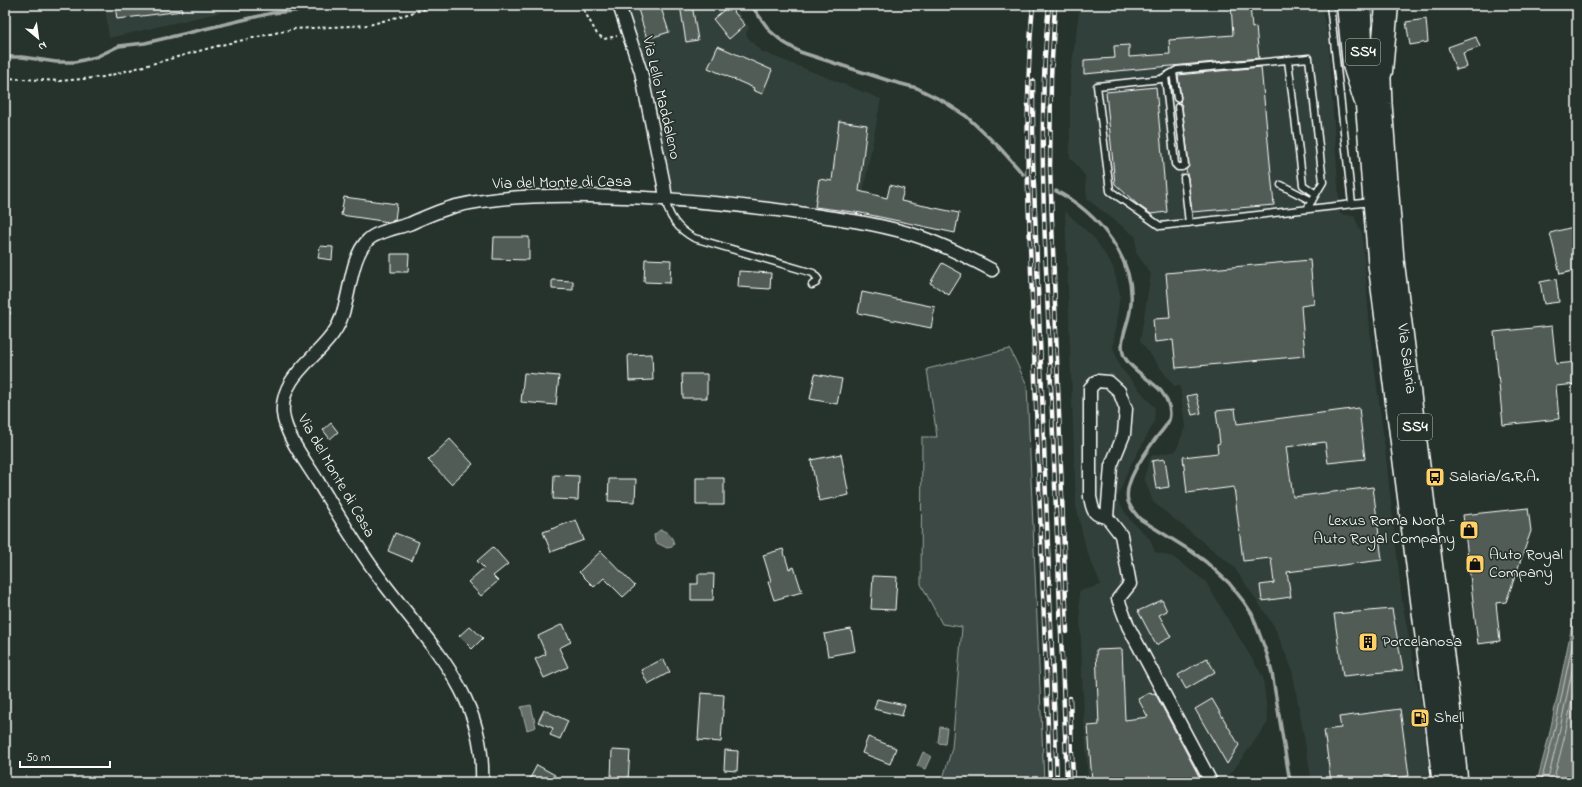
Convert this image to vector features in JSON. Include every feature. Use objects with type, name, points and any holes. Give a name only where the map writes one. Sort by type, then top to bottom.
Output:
[{"type":"highway","points":[[1348,5],[1354,66],[1365,99]]},
{"type":"highway","points":[[1381,71],[1387,5]]},
{"type":"main road","name":"Via Salaria","points":[[1361,5],[1365,99],[1378,264],[1433,699],[1442,782]]},
{"type":"main road","name":"Via Salaria","points":[[1378,5],[1388,199],[1394,260],[1449,695],[1458,782]]},
{"type":"street","name":"Via Lello Maddaleno","points":[[619,5],[644,83],[666,199]]},
{"type":"street","name":"Via del Monte di Casa","points":[[482,782],[482,758],[478,738],[472,714],[461,689],[437,650],[387,588],[361,551],[301,453],[284,421],[283,405],[286,394],[299,371],[337,328],[358,257],[366,242],[371,238],[436,212],[481,201],[528,197],[567,196],[666,199],[753,206],[880,226],[911,234],[943,245],[992,270]]},
{"type":"street","points":[[1107,517],[1111,466],[1124,434],[1126,409],[1119,391],[1109,382],[1097,381],[1090,388],[1090,497],[1093,511],[1098,515],[1107,517],[1122,535],[1130,584],[1118,599],[1128,626],[1211,782]]},
{"type":"lane","points":[[1330,5],[1352,204]]},
{"type":"lane","points":[[1308,209],[1323,182],[1309,58],[1177,70],[1161,79],[1097,86],[1110,191],[1160,226],[1373,202]]},
{"type":"lane","points":[[1288,60],[1302,185],[1316,194]]},
{"type":"lane","points":[[1173,73],[1177,98]]},
{"type":"lane","points":[[1165,77],[1175,164],[1178,167],[1182,167],[1185,165],[1178,107]]},
{"type":"lane","points":[[1184,178],[1189,223]]},
{"type":"lane","points":[[1281,185],[1312,201]]},
{"type":"lane","points":[[666,199],[666,205],[670,216],[680,228],[694,238],[813,273],[818,279],[816,283],[812,285]]},
{"type":"path","points":[[5,78],[60,81],[104,77],[221,45],[293,29],[370,25],[439,5]]},
{"type":"path","points":[[581,5],[597,34],[604,39],[629,34]]},
{"type":"path","points":[[5,302],[10,306],[9,318],[5,320]]},
{"type":"shaded area","points":[[105,5],[252,5],[109,38]]},
{"type":"shaded area","points":[[623,5],[732,5],[749,27],[746,35],[760,51],[881,99],[856,229],[800,219],[729,211],[670,208]]},
{"type":"shaded area","points":[[1080,5],[1321,5],[1328,38],[1340,214],[1354,216],[1362,233],[1371,342],[1384,440],[1402,601],[1420,696],[1430,782],[1312,782],[1292,669],[1274,626],[1234,567],[1153,502],[1144,477],[1151,456],[1176,451],[1185,427],[1180,386],[1174,386],[1140,341],[1151,274],[1136,253],[1136,237],[1087,199],[1085,176],[1070,157],[1070,79]]},
{"type":"shaded area","points":[[1065,211],[1095,239],[1113,267],[1120,294],[1113,347],[1120,367],[1155,408],[1154,423],[1128,470],[1117,499],[1130,520],[1150,539],[1155,552],[1173,557],[1205,581],[1263,677],[1268,722],[1225,782],[1088,782],[1079,591],[1101,585],[1086,549],[1076,506]]},
{"type":"shaded area","points":[[1010,349],[1027,385],[1044,782],[942,782],[952,748],[962,627],[942,624],[921,584],[922,437],[937,437],[927,369]]},
{"type":"water","points":[[660,530],[665,531],[671,536],[674,544],[672,547],[667,548],[655,542],[654,535]]},
{"type":"water","points":[[1577,602],[1577,782],[1537,782],[1549,736]]},
{"type":"water","points":[[531,705],[536,727],[527,730],[521,707]]},
{"type":"water","points":[[940,727],[947,728],[945,744],[938,743]]},
{"type":"water","points":[[923,752],[931,756],[925,769],[917,766]]},
{"type":"building","points":[[115,5],[181,5],[182,11],[117,19]]},
{"type":"building","points":[[649,5],[660,5],[669,32],[647,39],[638,9]]},
{"type":"building","points":[[680,5],[692,5],[698,40],[686,42]]},
{"type":"building","points":[[1231,5],[1250,5],[1252,28],[1256,27],[1259,58],[1084,74],[1084,60],[1115,58],[1114,46],[1129,45],[1129,57],[1170,54],[1169,40],[1233,35]]},
{"type":"building","points":[[729,6],[745,25],[729,39],[713,19]]},
{"type":"building","points":[[1426,19],[1428,42],[1410,45],[1406,22]]},
{"type":"building","points":[[1476,37],[1480,47],[1463,53],[1467,67],[1456,70],[1448,47]]},
{"type":"building","points":[[718,46],[772,70],[762,94],[753,90],[754,88],[708,68]]},
{"type":"building","points":[[1261,67],[1274,205],[1192,212],[1186,170],[1189,164],[1182,106],[1180,103],[1181,97],[1178,75]]},
{"type":"building","points":[[1156,87],[1167,212],[1151,214],[1138,205],[1115,184],[1106,92]]},
{"type":"building","points":[[839,121],[867,125],[859,191],[887,198],[890,185],[904,189],[901,201],[959,213],[955,233],[861,213],[815,207],[819,179],[832,181]]},
{"type":"building","points":[[344,197],[397,204],[395,220],[389,222],[341,215]]},
{"type":"building","points":[[1577,226],[1577,270],[1560,274],[1550,233]]},
{"type":"building","points":[[494,237],[529,237],[529,260],[493,259]]},
{"type":"building","points":[[320,246],[333,247],[332,260],[318,258]]},
{"type":"building","points":[[391,254],[409,254],[408,272],[391,272]]},
{"type":"building","points":[[645,259],[671,260],[670,283],[644,282]]},
{"type":"building","points":[[1310,260],[1314,304],[1301,306],[1305,356],[1176,368],[1173,340],[1155,342],[1153,319],[1170,318],[1166,273]]},
{"type":"building","points":[[942,263],[962,274],[949,295],[930,283]]},
{"type":"building","points":[[739,271],[771,273],[770,289],[738,287]]},
{"type":"building","points":[[1556,279],[1559,302],[1544,304],[1540,282]]},
{"type":"building","points":[[552,280],[573,281],[573,290],[552,289]]},
{"type":"building","points":[[862,292],[935,307],[931,328],[858,313]]},
{"type":"building","points":[[1552,326],[1556,364],[1577,362],[1577,384],[1556,386],[1559,419],[1503,425],[1494,332]]},
{"type":"building","points":[[652,354],[653,380],[629,381],[628,355]]},
{"type":"building","points":[[524,373],[559,376],[556,405],[521,402]]},
{"type":"building","points":[[682,374],[707,374],[707,398],[683,398]]},
{"type":"building","points":[[815,374],[842,379],[837,404],[810,399]]},
{"type":"building","points":[[1196,394],[1201,413],[1192,415],[1187,396]]},
{"type":"building","points":[[1359,408],[1365,459],[1328,463],[1325,442],[1286,447],[1293,497],[1373,487],[1382,560],[1287,572],[1291,597],[1262,601],[1260,585],[1274,583],[1271,558],[1243,561],[1234,487],[1187,493],[1183,457],[1218,453],[1217,444],[1220,443],[1216,411],[1235,409],[1237,424]]},
{"type":"building","points":[[331,423],[338,432],[330,439],[323,430]]},
{"type":"building","points":[[450,439],[473,464],[451,484],[428,460]]},
{"type":"building","points":[[841,454],[849,495],[819,501],[811,460]]},
{"type":"building","points":[[1165,459],[1169,487],[1156,489],[1152,461]]},
{"type":"building","points":[[554,475],[579,476],[578,500],[553,499]]},
{"type":"building","points":[[696,478],[724,478],[724,505],[696,505]]},
{"type":"building","points":[[609,479],[636,479],[635,502],[608,501]]},
{"type":"building","points":[[1528,508],[1531,531],[1506,602],[1496,603],[1500,641],[1478,644],[1463,515]]},
{"type":"building","points":[[576,520],[584,540],[551,552],[543,532]]},
{"type":"building","points":[[395,533],[419,542],[412,561],[388,551]]},
{"type":"building","points":[[493,547],[508,564],[493,576],[498,581],[481,596],[468,582],[484,568],[477,561]]},
{"type":"building","points":[[783,549],[789,569],[794,567],[802,592],[774,600],[768,582],[771,581],[763,555]]},
{"type":"building","points":[[601,551],[635,586],[623,597],[604,578],[594,587],[579,572]]},
{"type":"building","points":[[698,574],[714,574],[713,600],[691,600],[691,584],[698,584]]},
{"type":"building","points":[[873,576],[897,577],[895,610],[871,609]]},
{"type":"building","points":[[1162,600],[1167,611],[1159,615],[1171,637],[1156,645],[1138,611]]},
{"type":"building","name":"Porcelanosa","points":[[1392,609],[1403,670],[1343,676],[1334,614]]},
{"type":"building","points":[[563,624],[571,642],[559,648],[568,667],[544,678],[535,659],[546,654],[538,636]]},
{"type":"building","points":[[470,626],[483,638],[472,649],[459,636]]},
{"type":"building","points":[[851,629],[855,651],[828,656],[824,634]]},
{"type":"building","points":[[1122,649],[1125,720],[1148,717],[1138,699],[1151,692],[1152,694],[1155,693],[1202,782],[1092,782],[1088,726],[1099,725],[1096,650]]},
{"type":"building","points":[[1207,658],[1215,672],[1186,689],[1178,675]]},
{"type":"building","points":[[663,659],[670,672],[648,684],[641,670]]},
{"type":"building","points":[[701,693],[724,695],[721,742],[698,740]]},
{"type":"building","points":[[877,699],[905,705],[902,716],[874,709]]},
{"type":"building","points":[[1212,699],[1239,745],[1227,764],[1195,709]]},
{"type":"building","points":[[1400,709],[1409,776],[1363,782],[1331,782],[1324,730],[1341,728],[1339,717]]},
{"type":"building","points":[[544,710],[568,721],[560,739],[550,735],[553,728],[538,722]]},
{"type":"building","points":[[868,737],[896,748],[890,764],[862,753]]},
{"type":"building","points":[[612,750],[630,751],[628,780],[611,779]]},
{"type":"building","points":[[725,750],[738,751],[737,771],[724,770]]},
{"type":"building","points":[[537,765],[555,775],[551,782],[528,782]]},
{"type":"waterway","points":[[5,57],[22,57],[56,62],[75,62],[96,57],[119,46],[145,43],[272,13],[356,5]]},
{"type":"waterway","points":[[751,5],[770,31],[783,42],[800,52],[890,81],[917,88],[943,101],[966,116],[999,147],[1023,174]]},
{"type":"waterway","points":[[1056,191],[1071,200],[1100,225],[1112,240],[1121,257],[1128,274],[1131,292],[1130,311],[1123,339],[1122,351],[1127,361],[1161,391],[1167,401],[1169,409],[1170,416],[1168,423],[1147,451],[1132,476],[1127,493],[1129,504],[1140,519],[1206,562],[1229,583],[1252,614],[1267,654],[1272,673],[1290,782]]},
{"type":"railway","points":[[1033,5],[1028,98],[1028,190],[1050,782]]},
{"type":"railway","points":[[1049,5],[1044,88],[1043,171],[1067,782]]},
{"type":"railway","points":[[1055,5],[1051,77],[1050,168],[1067,632]]},
{"type":"railway","points":[[1033,81],[1033,160],[1057,782]]},
{"type":"railway","points":[[1070,698],[1073,782]]},
{"type":"place","name":"Salaria/G.R.A.","points":[[1435,477]]},
{"type":"place","name":"Lexus Roma Nord - Auto Royal Company","points":[[1469,530]]},
{"type":"place","name":"Auto Royal Company","points":[[1475,564]]},
{"type":"place","name":"Porcelanosa","points":[[1368,642]]},
{"type":"place","name":"Shell","points":[[1420,718]]}]
